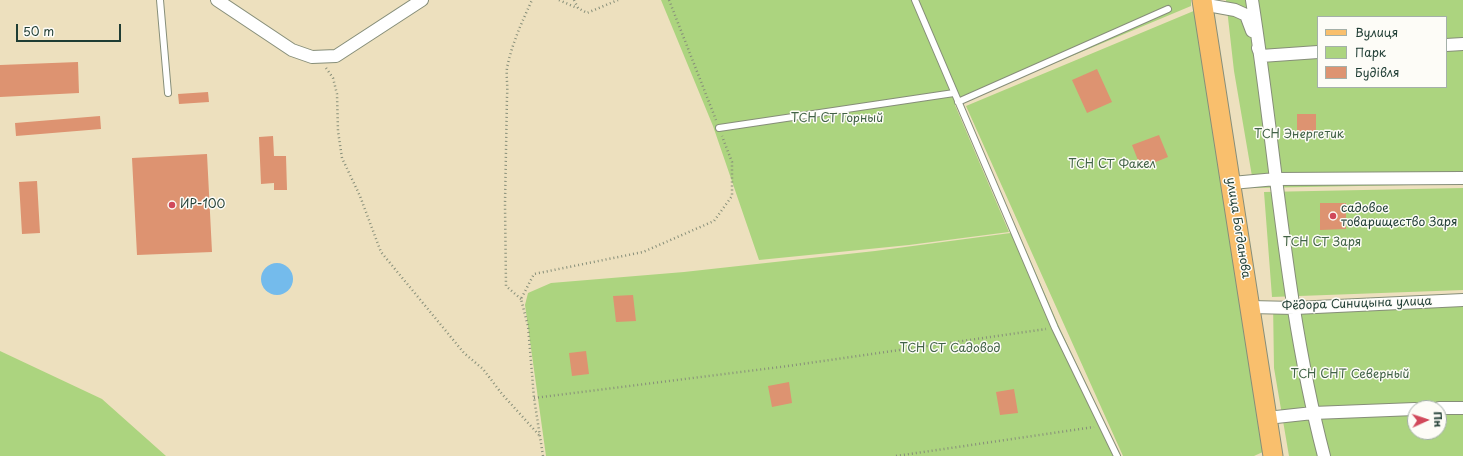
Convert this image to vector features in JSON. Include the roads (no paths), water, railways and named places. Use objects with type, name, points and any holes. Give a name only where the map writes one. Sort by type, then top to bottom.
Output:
[{"type":"main road","name":"улица Богданова","points":[[1202,2],[1232,183],[1267,418],[1271,455]]},
{"type":"street","points":[[217,0],[292,50],[312,57],[336,56],[422,0]]},
{"type":"street","points":[[1252,0],[1295,308],[1313,413],[1324,456]]},
{"type":"street","points":[[1202,2],[1235,10],[1246,15],[1261,56]]},
{"type":"street","points":[[1447,45],[1463,44]]},
{"type":"street","points":[[1261,56],[1317,52]]},
{"type":"street","points":[[1232,183],[1276,179],[1463,178]]},
{"type":"street","name":"Фёдора Синицына улица","points":[[1250,307],[1295,308],[1463,300]]},
{"type":"street","points":[[1447,408],[1463,408]]},
{"type":"street","points":[[1267,418],[1313,413],[1407,409]]},
{"type":"lane","points":[[160,0],[168,93]]},
{"type":"lane","points":[[915,0],[1054,328],[1117,456]]},
{"type":"lane","points":[[958,102],[1168,9]]},
{"type":"lane","points":[[719,128],[954,93]]},
{"type":"water","points":[[274,263],[280,263],[290,270],[293,279],[292,285],[286,292],[280,295],[274,295],[264,288],[261,282],[261,276],[268,266]]},
{"type":"place","name":"ИР-100","points":[[172,205]]},
{"type":"place","name":"садовое товарищество Заря","points":[[1333,216]]},
{"type":"park label","name":"ТСН СТ Горный","points":[[837,119]]},
{"type":"park label","name":"ТСН Энергетик","points":[[1299,135]]},
{"type":"park label","name":"ТСН СТ Факел","points":[[1112,165]]},
{"type":"park label","name":"ТСН СТ Заря","points":[[1322,243]]},
{"type":"park label","name":"ТСН СТ Садовод","points":[[950,349]]},
{"type":"park label","name":"ТСН СНТ Северный","points":[[1350,375]]}]
